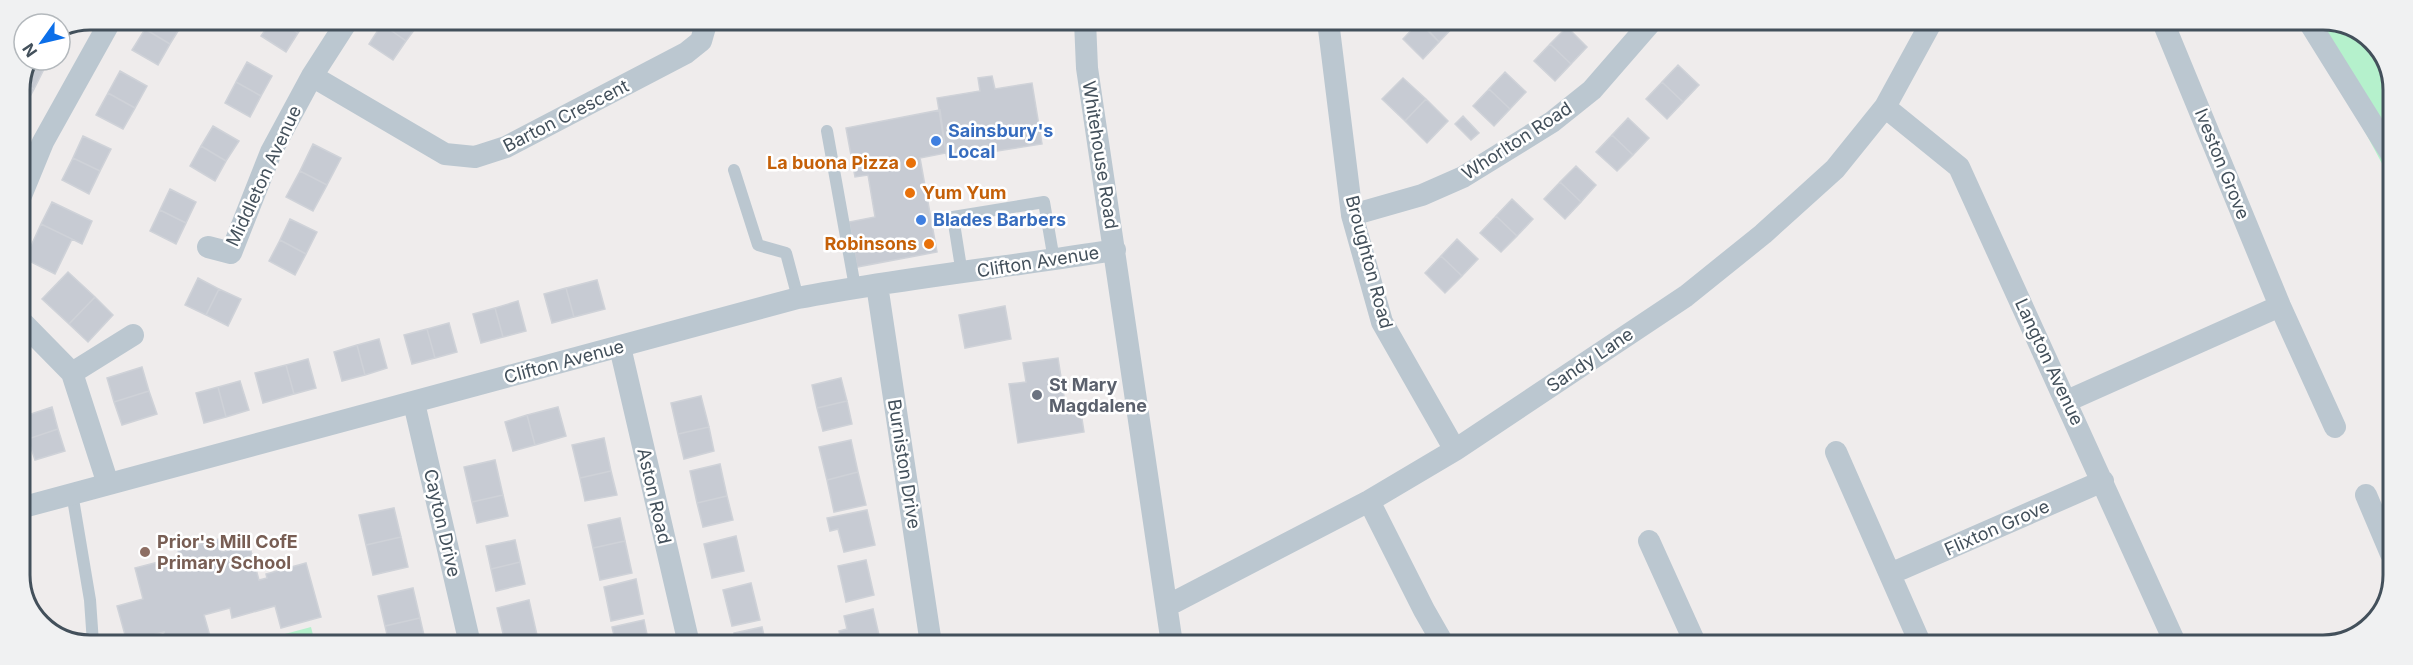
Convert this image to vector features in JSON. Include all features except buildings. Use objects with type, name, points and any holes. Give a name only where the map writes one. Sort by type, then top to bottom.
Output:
[{"type":"street","points":[[30,174],[43,142],[105,30]]},
{"type":"street","name":"Middleton Avenue","points":[[208,247],[231,253],[272,152],[312,76],[342,30]]},
{"type":"street","name":"Barton Crescent","points":[[312,76],[445,154],[475,157],[506,147],[686,53],[701,41],[704,30]]},
{"type":"street","name":"Whitehouse Road","points":[[1085,30],[1087,68],[1171,635]]},
{"type":"street","name":"Broughton Road","points":[[1329,30],[1352,215],[1382,322],[1455,450]]},
{"type":"street","name":"Whorlton Road","points":[[1352,215],[1422,195],[1463,177],[1552,122],[1592,90],[1644,30]]},
{"type":"street","name":"Sandy Lane","points":[[1167,606],[1369,501],[1455,450],[1686,296],[1763,234],[1836,170],[1885,107],[1927,30]]},
{"type":"street","name":"Iveston Grove","points":[[2166,30],[2280,306],[2335,427]]},
{"type":"street","points":[[2314,30],[2383,141]]},
{"type":"street","name":"Langton Avenue","points":[[1885,107],[1959,167],[2172,635]]},
{"type":"street","name":"Clifton Avenue","points":[[30,505],[798,298],[855,287],[962,274],[1115,250]]},
{"type":"street","name":"Burniston Drive","points":[[878,285],[930,635]]},
{"type":"street","points":[[2067,401],[2280,306]]},
{"type":"street","points":[[30,330],[72,373],[108,484]]},
{"type":"street","points":[[72,373],[133,335]]},
{"type":"street","name":"Aston Road","points":[[620,347],[687,635]]},
{"type":"street","name":"Cayton Drive","points":[[414,403],[468,635]]},
{"type":"street","points":[[1836,452],[1917,635]]},
{"type":"street","name":"Flixton Grove","points":[[1890,574],[2103,481]]},
{"type":"street","points":[[2366,495],[2383,535]]},
{"type":"street","points":[[1369,501],[1438,635]]},
{"type":"street","points":[[1649,541],[1691,635]]},
{"type":"lane","points":[[827,131],[855,287]]},
{"type":"lane","points":[[734,170],[758,245],[786,253],[798,298]]},
{"type":"lane","points":[[962,274],[953,217],[1044,202],[1053,260]]},
{"type":"lane","points":[[72,493],[90,600],[92,635]]},
{"type":"green space","points":[[2310,30],[2338,32],[2349,36],[2362,45],[2375,60],[2383,87],[2383,165]]},
{"type":"green space","points":[[311,627],[313,635],[281,635]]},
{"type":"place","name":"Sainsbury's Local","points":[[936,141]]},
{"type":"place","name":"La buona Pizza","points":[[911,163]]},
{"type":"place","name":"Yum Yum","points":[[910,193]]},
{"type":"place","name":"Blades Barbers","points":[[921,220]]},
{"type":"place","name":"Robinsons","points":[[929,244]]},
{"type":"place","name":"St Mary Magdalene","points":[[1037,395]]},
{"type":"place","name":"Prior's Mill CofE Primary School","points":[[145,552]]}]
